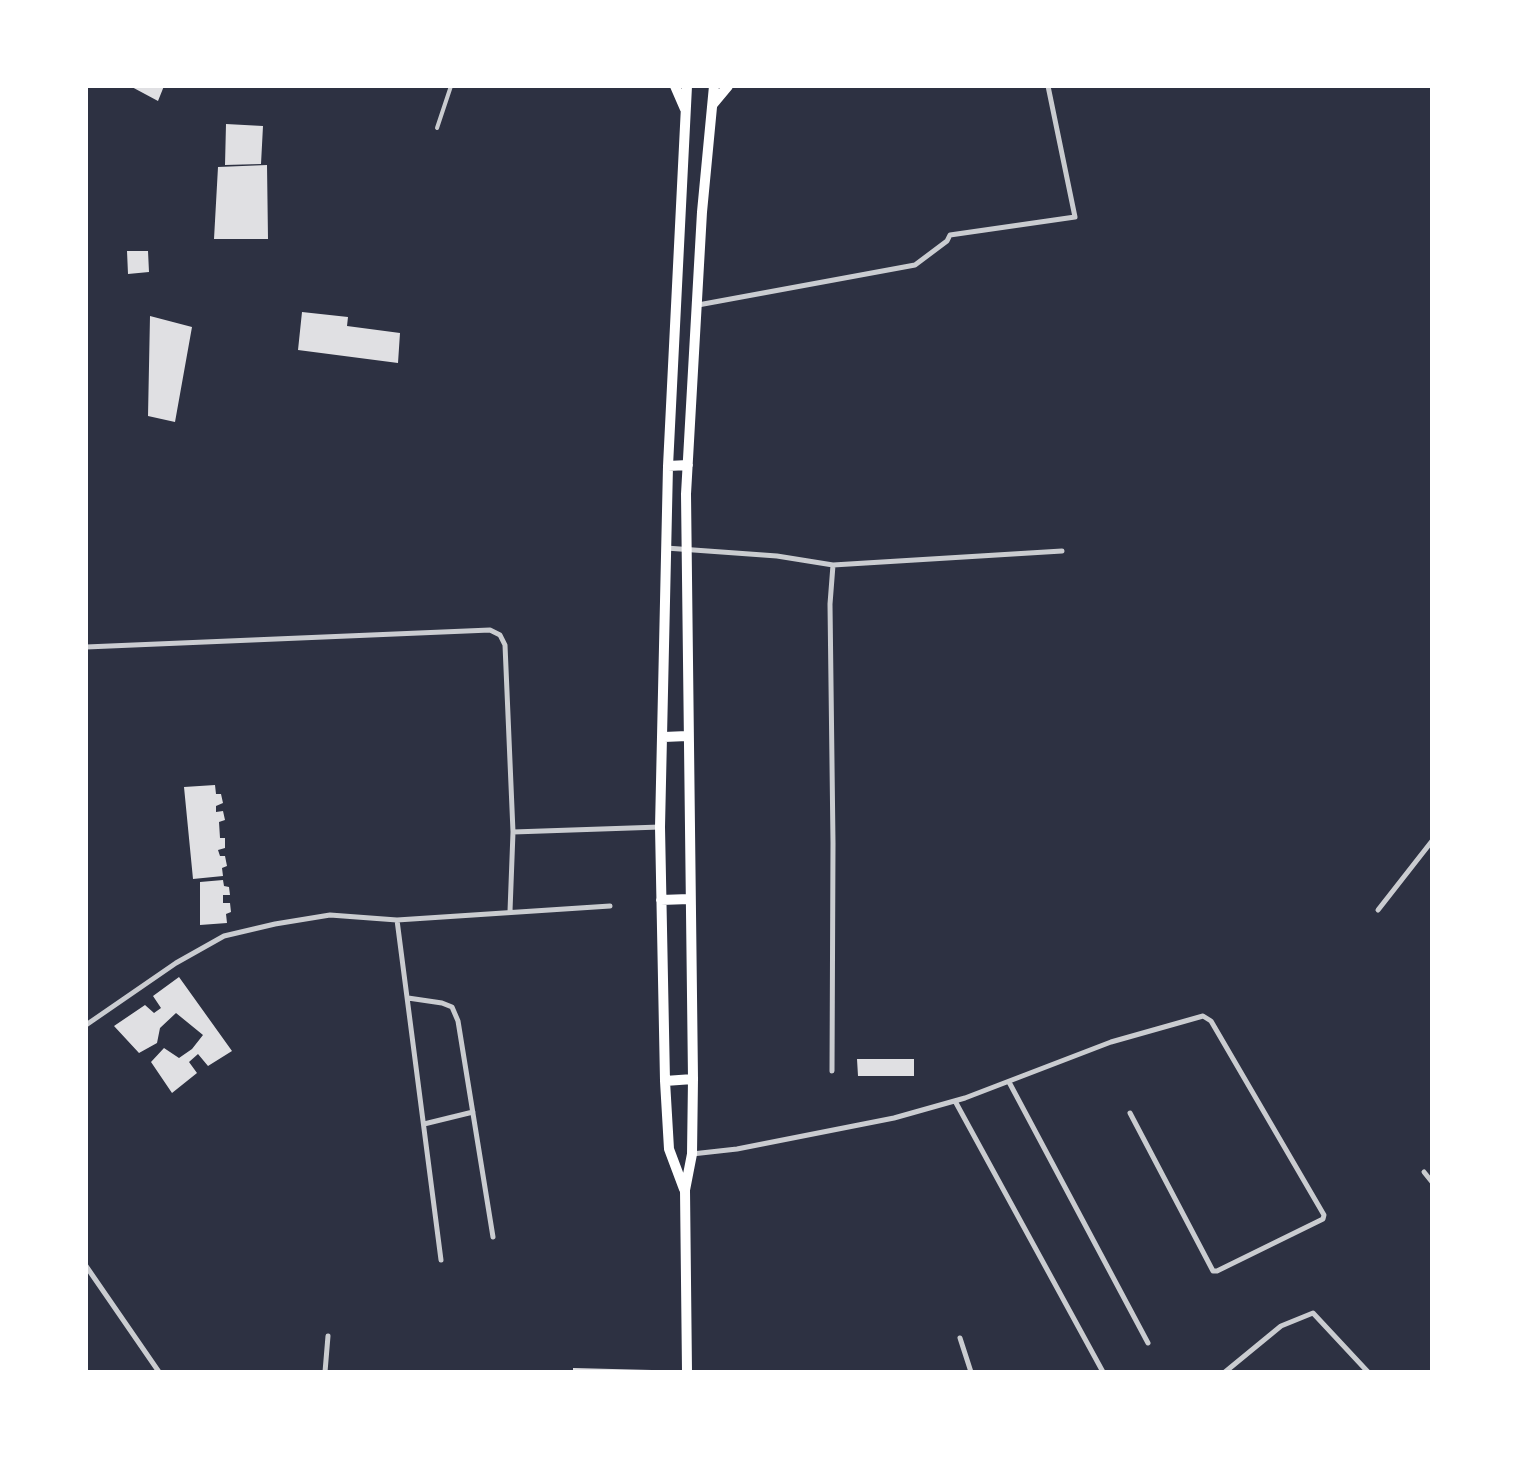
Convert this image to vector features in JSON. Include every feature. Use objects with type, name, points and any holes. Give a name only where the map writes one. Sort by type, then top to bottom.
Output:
[{"type":"main road","points":[[675,86],[687,114]]},
{"type":"main road","points":[[685,1190],[669,1148],[665,1082],[660,826],[664,737],[668,466],[687,86]]},
{"type":"main road","points":[[687,1372],[685,1190],[692,1154],[693,1079],[685,548],[702,212],[714,86]]},
{"type":"main road","points":[[712,105],[728,86]]},
{"type":"main road","points":[[668,466],[688,465]]},
{"type":"main road","points":[[664,737],[688,736]]},
{"type":"main road","points":[[661,900],[689,899]]},
{"type":"main road","points":[[665,1082],[693,1079]]},
{"type":"street","points":[[698,305],[915,265],[947,241],[950,235],[1076,216],[1048,86]]},
{"type":"street","points":[[666,548],[777,556],[833,565],[1062,551]]},
{"type":"street","points":[[832,1071],[833,843],[830,604],[833,565]]},
{"type":"street","points":[[86,647],[490,630],[500,635],[505,645],[513,832],[510,911]]},
{"type":"street","points":[[513,832],[660,826]]},
{"type":"street","points":[[1378,910],[1432,841]]},
{"type":"street","points":[[86,1025],[176,963],[224,936],[275,924],[330,915],[397,920],[510,911],[610,906]]},
{"type":"street","points":[[397,920],[441,1260]]},
{"type":"street","points":[[408,998],[442,1003],[452,1007],[458,1020],[493,1236]]},
{"type":"street","points":[[692,1154],[737,1149],[885,1120],[955,1101],[1111,1042],[1192,1018],[1207,1017],[1324,1215],[1323,1219],[1217,1272],[1213,1271],[1130,1113]]},
{"type":"street","points":[[1009,1082],[1148,1343]]},
{"type":"street","points":[[955,1101],[1103,1372]]},
{"type":"street","points":[[424,1124],[473,1112]]},
{"type":"street","points":[[1424,1172],[1432,1182]]},
{"type":"street","points":[[86,1266],[159,1372]]},
{"type":"street","points":[[1225,1372],[1281,1326],[1312,1313],[1368,1372]]},
{"type":"street","points":[[325,1372],[328,1336]]},
{"type":"street","points":[[960,1338],[971,1372]]},
{"type":"lane","points":[[437,128],[451,86]]},
{"type":"building","points":[[130,86],[164,86],[158,101]]},
{"type":"building","points":[[226,124],[263,126],[261,164],[225,165]]},
{"type":"building","points":[[267,165],[268,239],[214,239],[218,167]]},
{"type":"building","points":[[127,251],[148,251],[149,272],[128,274]]},
{"type":"building","points":[[302,312],[348,317],[347,326],[400,333],[398,363],[298,350]]},
{"type":"building","points":[[150,316],[192,327],[175,422],[148,416]]},
{"type":"building","points":[[215,785],[216,794],[221,794],[223,803],[216,806],[216,812],[223,811],[225,820],[219,822],[220,838],[225,838],[225,848],[218,850],[220,856],[225,856],[227,866],[222,868],[223,876],[193,879],[184,787]]},
{"type":"building","points":[[223,880],[224,886],[229,887],[230,895],[223,895],[223,903],[230,903],[231,912],[226,914],[227,923],[200,925],[200,882]]},
{"type":"building","points":[[179,977],[232,1051],[208,1066],[198,1054],[189,1062],[197,1073],[172,1093],[151,1062],[164,1048],[179,1058],[192,1049],[203,1035],[176,1013],[160,1028],[157,1043],[139,1053],[114,1026],[145,1005],[154,1013],[161,1008],[153,996]]},
{"type":"building","points":[[857,1059],[914,1059],[914,1076],[858,1076]]},
{"type":"building","points":[[573,1368],[652,1370],[652,1372],[573,1372]]}]
